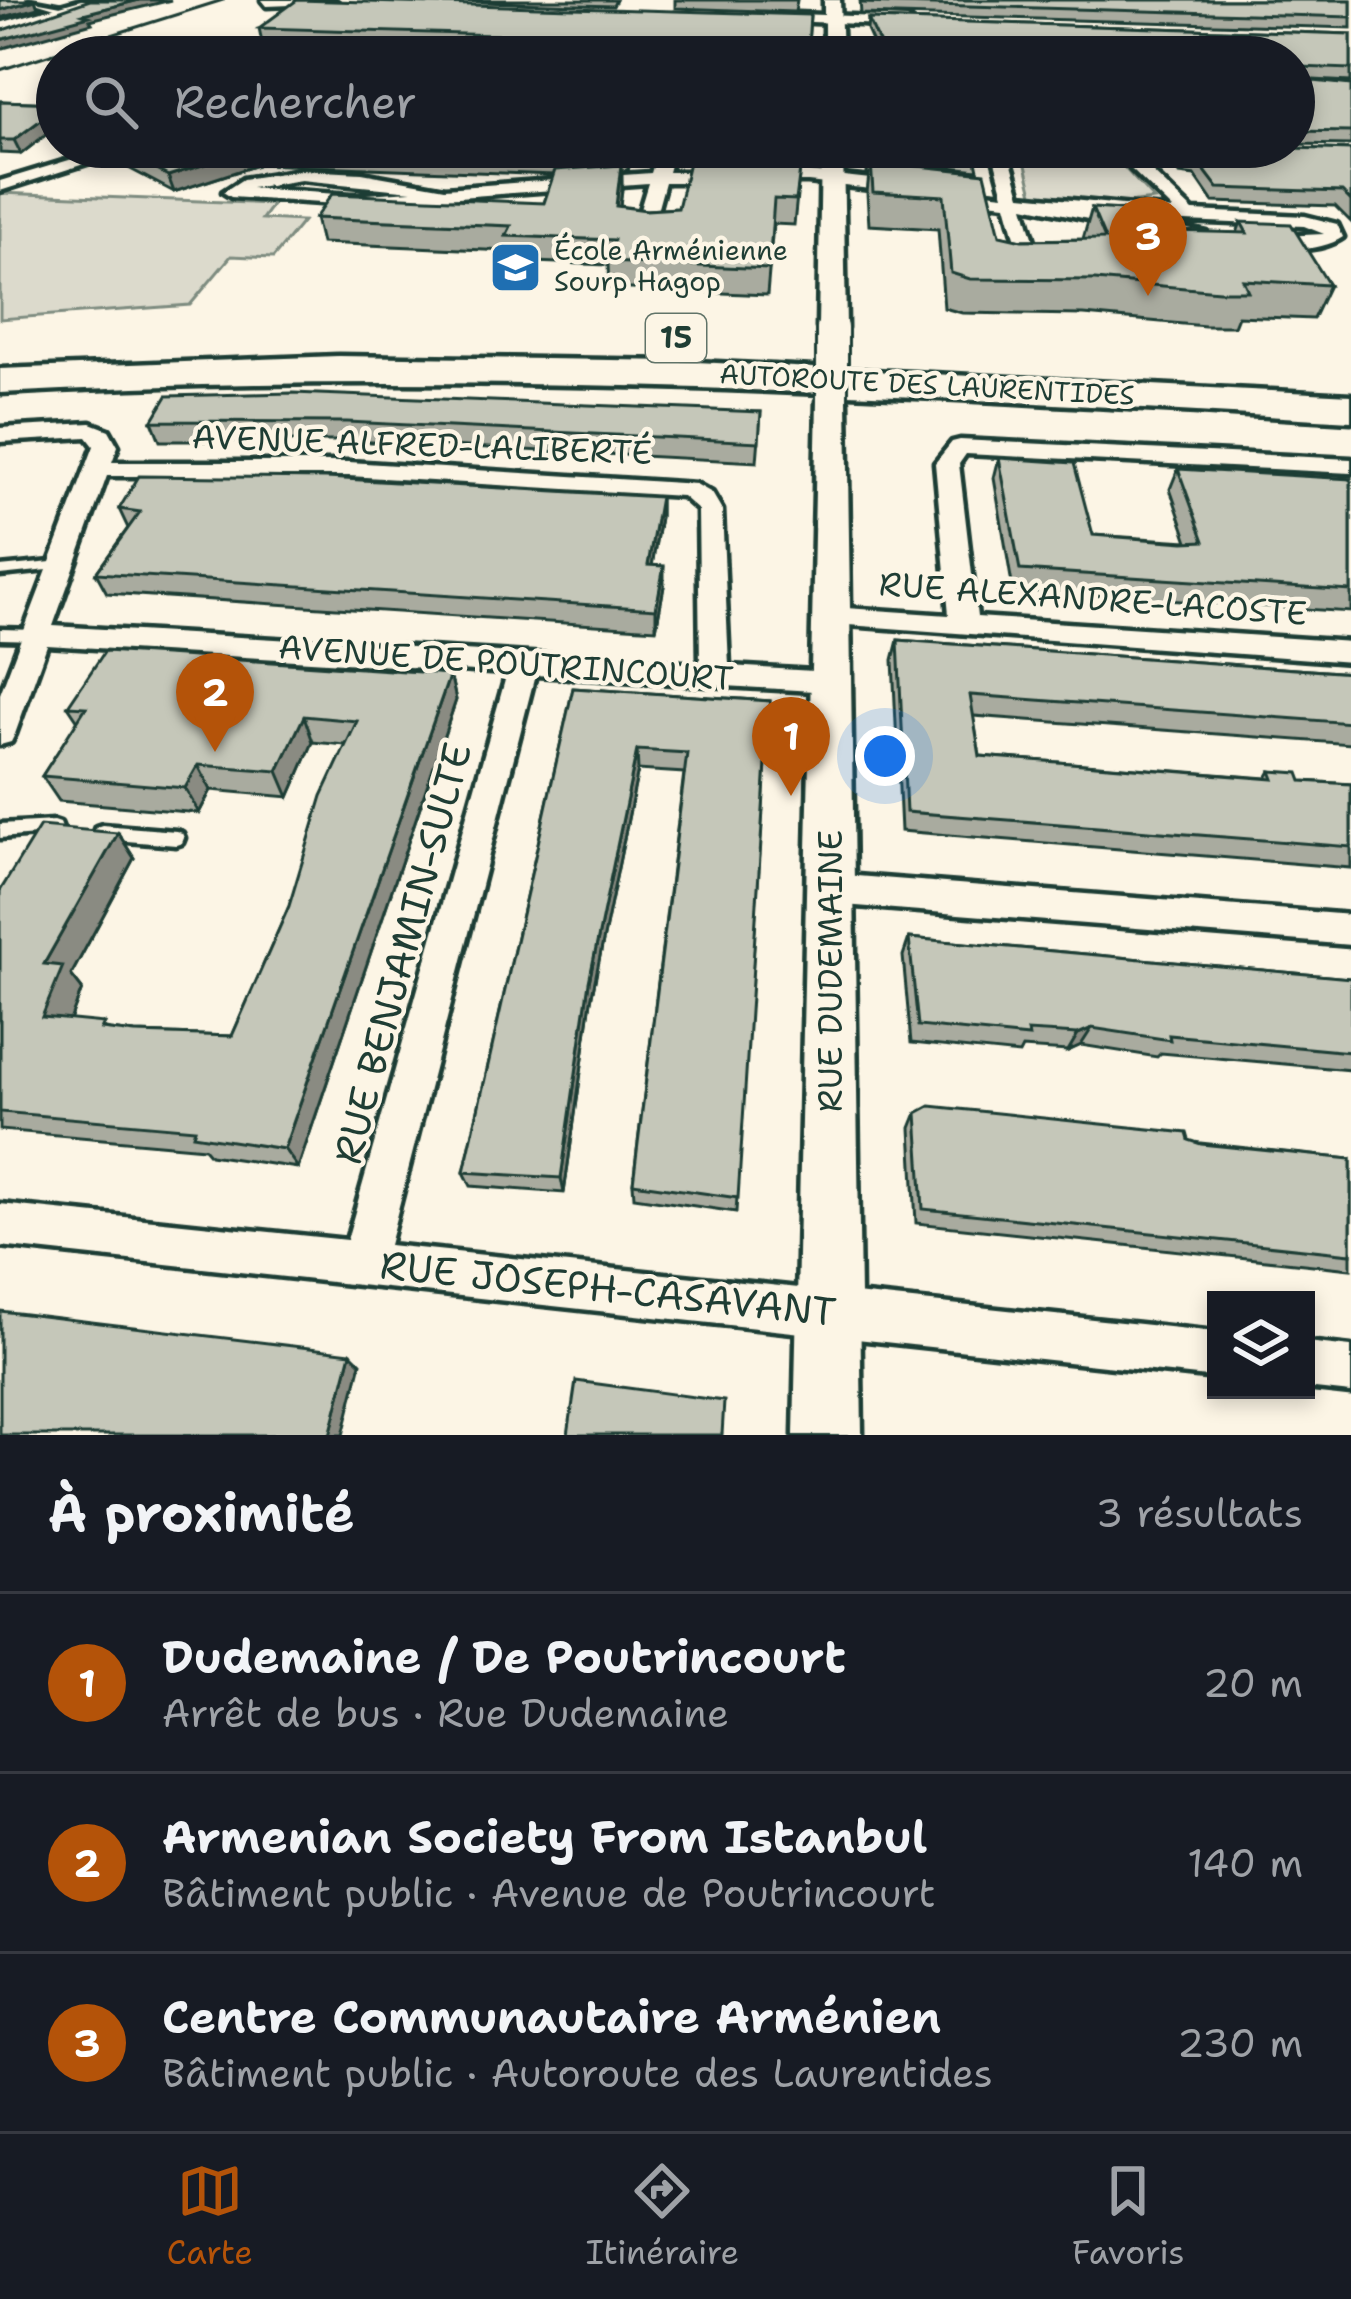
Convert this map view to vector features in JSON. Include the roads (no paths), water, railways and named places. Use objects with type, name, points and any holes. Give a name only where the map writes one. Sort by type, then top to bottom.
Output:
[{"type":"highway","name":"AUTOROUTE DES LAURENTIDES","points":[[0,348],[316,333],[553,334],[1351,372]]},
{"type":"highway","name":"AUTOROUTE DES LAURENTIDES","points":[[0,381],[276,368],[513,367],[1351,408]]},
{"type":"main road","points":[[0,29],[102,0]]},
{"type":"street","points":[[35,0],[71,9]]},
{"type":"street","points":[[267,2],[340,4]]},
{"type":"street","points":[[753,17],[832,10],[916,22]]},
{"type":"street","points":[[0,170],[36,163]]},
{"type":"street","points":[[22,167],[48,172]]},
{"type":"street","points":[[0,185],[61,168]]},
{"type":"street","points":[[644,226],[661,168]]},
{"type":"street","name":"RUE DUDEMAINE","points":[[828,1435],[832,168]]},
{"type":"street","points":[[1005,168],[1026,244]]},
{"type":"street","points":[[1013,198],[1220,239],[1186,214],[1139,168]]},
{"type":"street","points":[[440,190],[298,176],[264,178],[231,192],[351,200],[658,177],[832,179],[1128,213],[1319,224],[1331,228],[1334,237],[1315,243],[1252,241]]},
{"type":"street","points":[[0,435],[76,430],[101,434],[106,446],[0,734]]},
{"type":"street","points":[[964,624],[947,463],[960,447],[1351,466]]},
{"type":"street","name":"AVENUE ALFRED-LALIBERTÉ","points":[[100,469],[349,469],[694,491],[710,512],[715,675]]},
{"type":"street","name":"RUE ALEXANDRE-LACOSTE","points":[[830,616],[1351,652]]},
{"type":"street","name":"AVENUE DE POUTRINCOURT","points":[[37,635],[831,682]]},
{"type":"street","name":"RUE BENJAMIN-SULTE","points":[[362,1264],[524,663]]},
{"type":"street","points":[[831,889],[1351,930]]},
{"type":"street","name":"RUE JOSEPH-CASAVANT","points":[[0,1225],[829,1309],[1207,1353]]},
{"type":"street","points":[[1315,1366],[1351,1370]]},
{"type":"lane","points":[[0,572],[62,566]]},
{"type":"lane","points":[[0,634],[37,635]]},
{"type":"lane","points":[[0,832],[65,829]]},
{"type":"lane","points":[[88,831],[176,838]]},
{"type":"tram line","points":[[108,36],[223,0]]},
{"type":"tram line","points":[[0,70],[36,59]]},
{"type":"place","name":"École Arménienne Sourp Hagop","points":[[515,267]]},
{"type":"place","name":"Centre Communautaire Arménien","points":[[1148,296]]},
{"type":"place","name":"Armenian Society From Istanbul","points":[[215,752]]},
{"type":"place","name":"Dudemaine / De Poutrincourt","points":[[791,796]]}]
